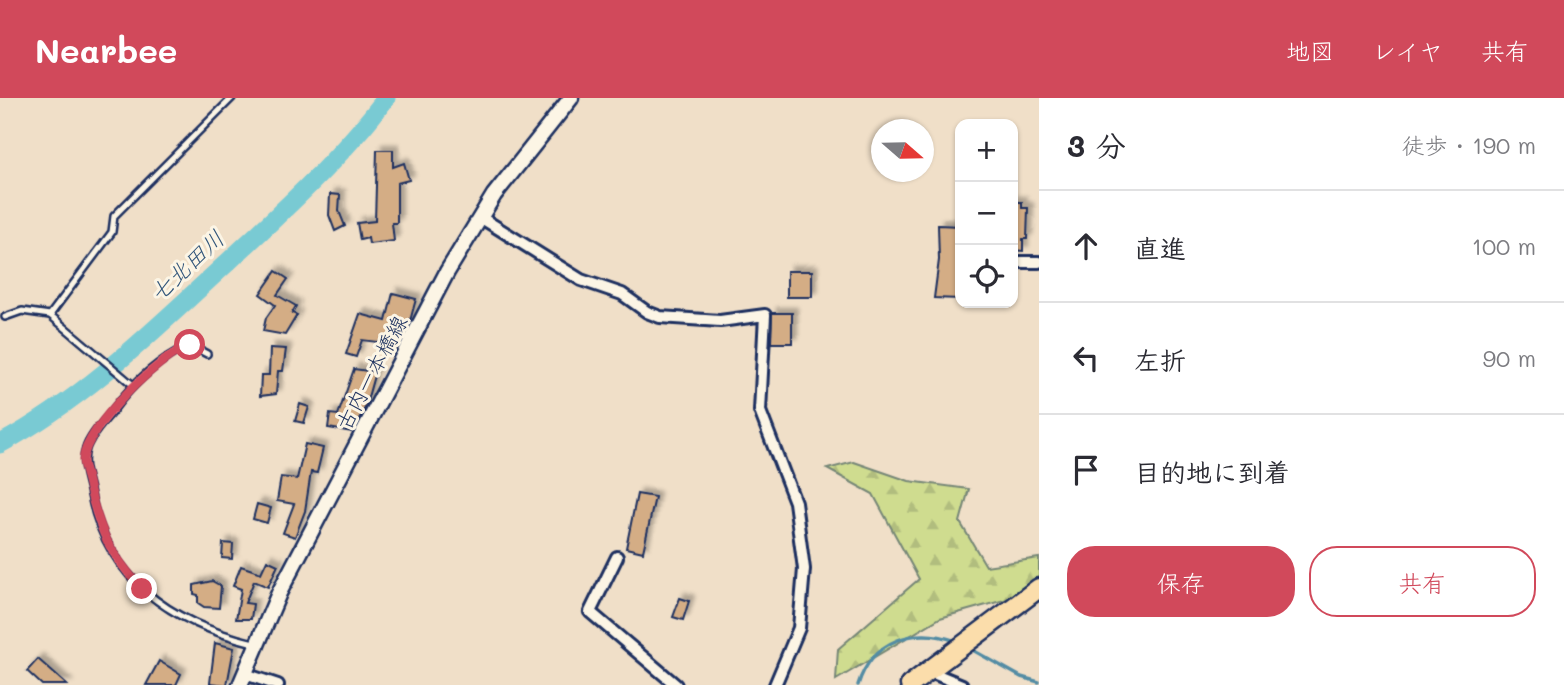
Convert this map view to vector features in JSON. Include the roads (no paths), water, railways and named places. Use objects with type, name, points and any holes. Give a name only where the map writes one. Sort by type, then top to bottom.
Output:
[{"type":"main road","points":[[910,685],[1039,588]]},
{"type":"street","name":"古内一本橋線","points":[[243,680],[279,593],[480,217],[571,98]]},
{"type":"street","points":[[480,217],[582,280],[622,294],[647,312],[660,317],[720,321],[765,315],[760,411],[795,502],[804,569],[799,628],[775,685]]},
{"type":"street","points":[[1018,262],[1039,262]]},
{"type":"street","points":[[617,557],[590,612],[676,685]]},
{"type":"street","points":[[928,671],[962,685]]},
{"type":"street","points":[[243,680],[278,685]]},
{"type":"lane","points":[[50,315],[112,232],[114,216],[232,98]]},
{"type":"lane","points":[[5,317],[22,310],[50,315],[132,385]]},
{"type":"lane","points":[[207,355],[190,345],[132,385],[87,445],[83,462],[95,514],[106,543],[124,568],[154,600],[207,629],[258,644]]},
{"type":"waterway","name":"七北田川","points":[[0,444],[59,408],[139,343],[305,189],[349,143],[386,98]]},
{"type":"waterway","points":[[858,685],[873,657],[897,640],[925,635],[956,641]]},
{"type":"waterway","points":[[969,648],[1021,677],[1039,682]]}]
